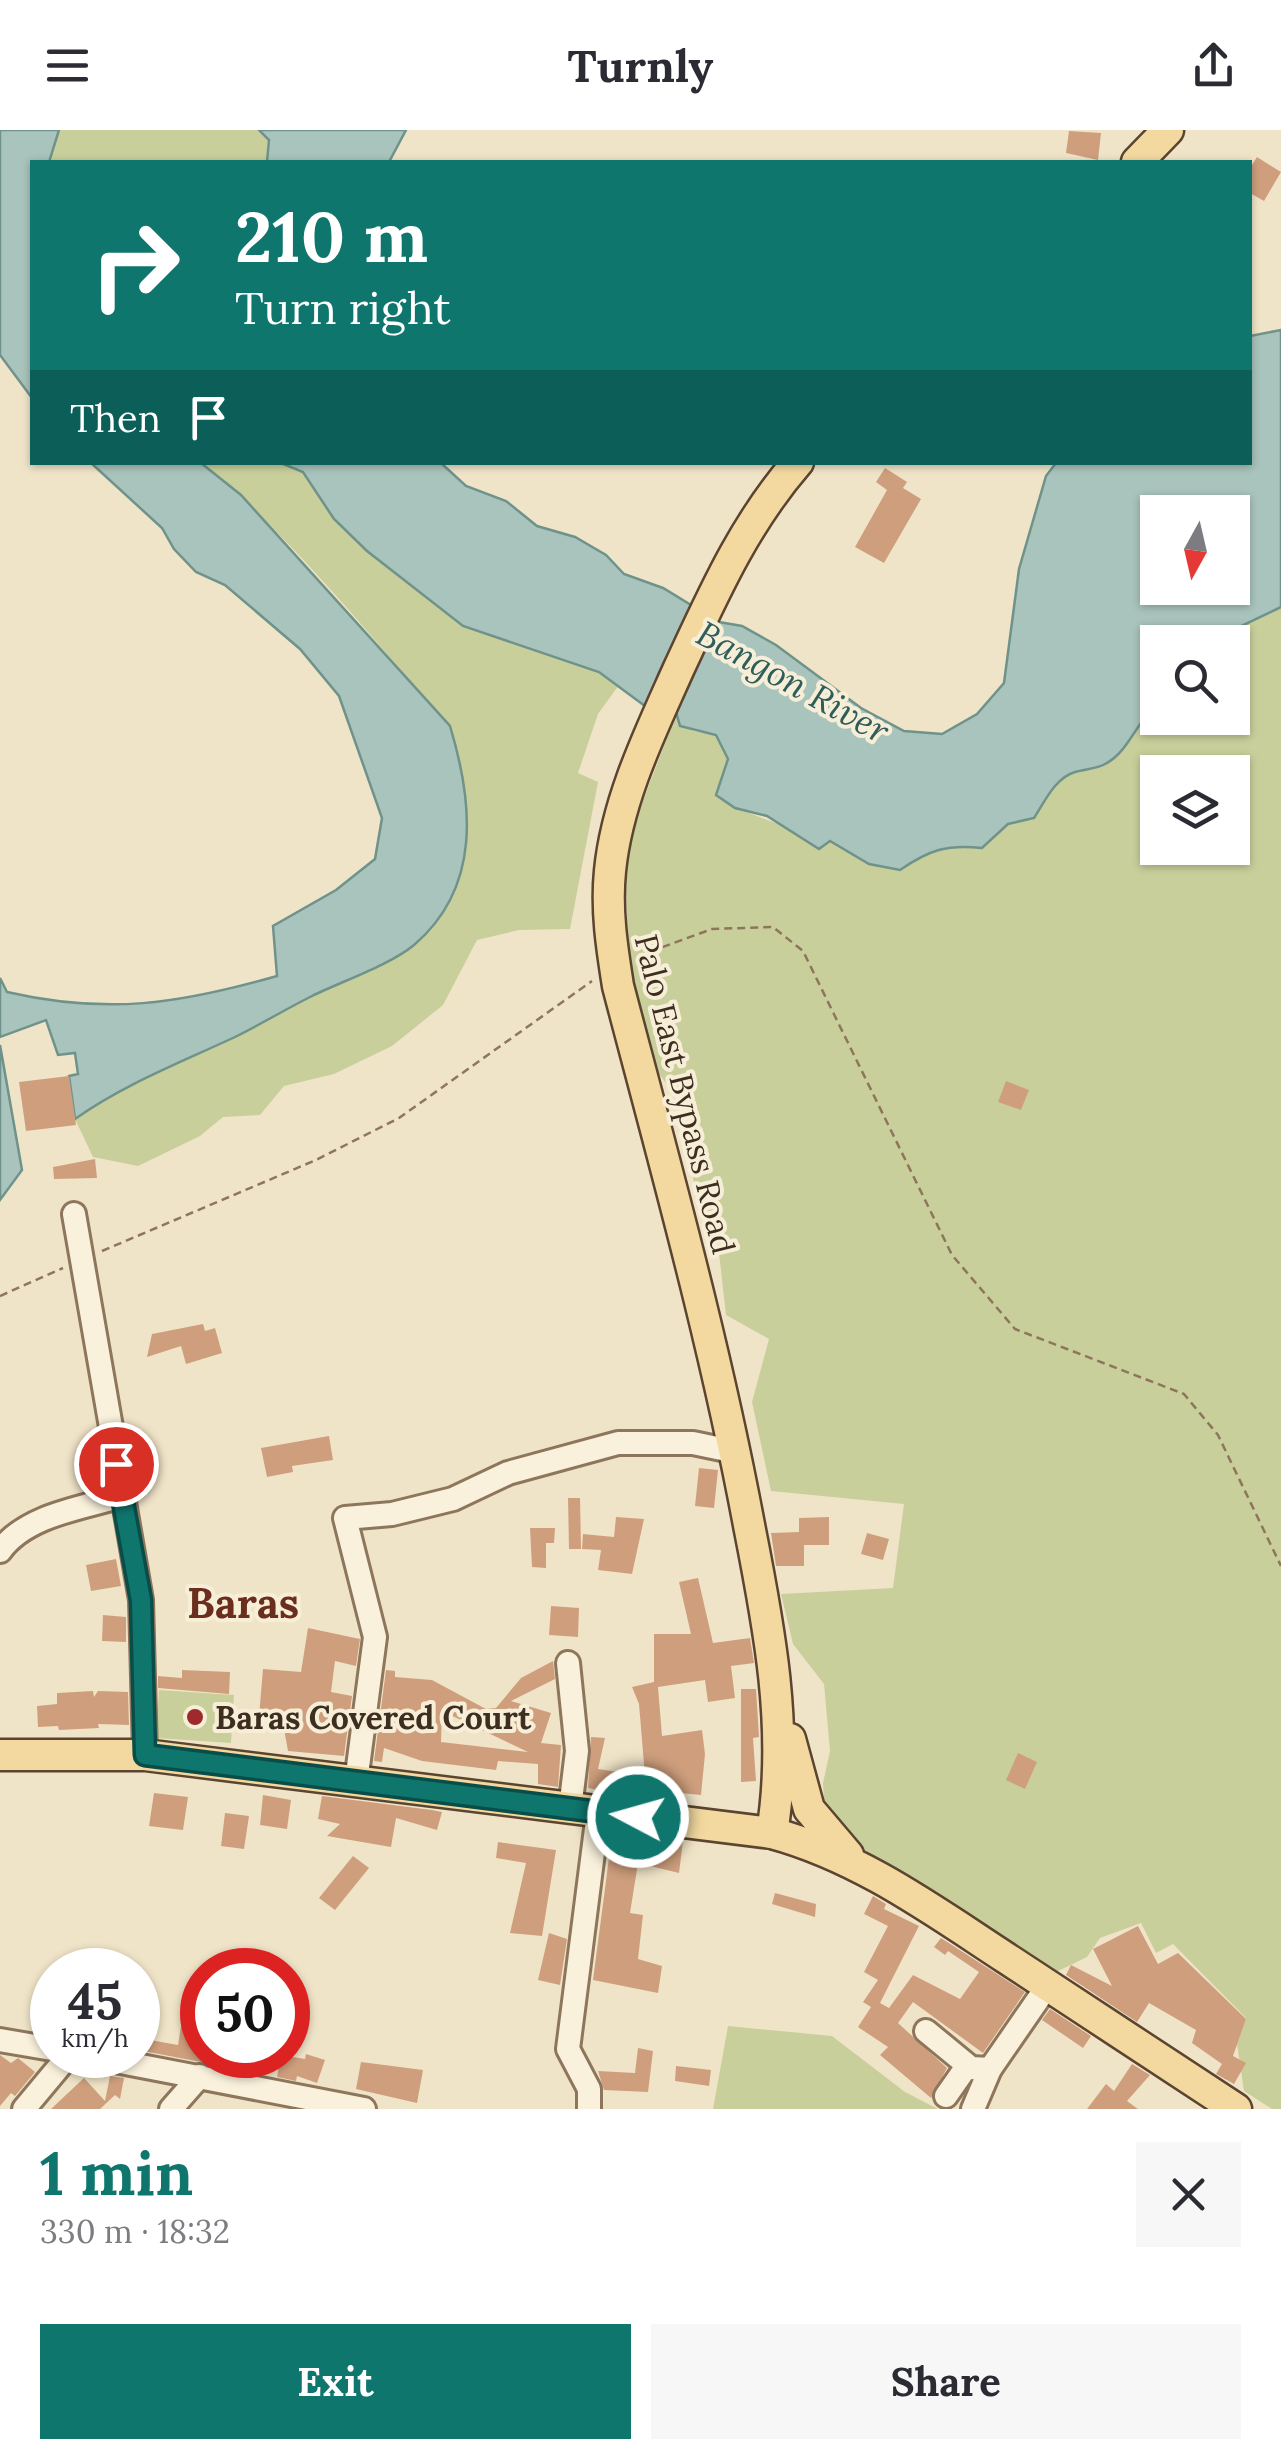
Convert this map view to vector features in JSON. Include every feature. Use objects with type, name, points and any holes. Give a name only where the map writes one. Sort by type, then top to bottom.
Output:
[{"type":"main road","points":[[1139,160],[1168,130]]},
{"type":"main road","name":"Palo East Bypass Road","points":[[772,1833],[780,1718],[736,1452],[608,926],[610,872],[618,823],[655,721],[744,534],[796,465]]},
{"type":"main road","name":"Palo East Bypass Road","points":[[780,1718],[789,1735],[816,1835],[803,1842]]},
{"type":"main road","points":[[0,1755],[145,1755],[772,1833],[862,1866],[1236,2109]]},
{"type":"main road","name":"Palo East Bypass Road","points":[[809,1809],[834,1844],[862,1866]]},
{"type":"street","points":[[74,1214],[141,1600],[145,1755]]},
{"type":"street","points":[[356,1782],[375,1637],[344,1518],[392,1514],[453,1498],[508,1473],[618,1443],[693,1443],[736,1452]]},
{"type":"street","points":[[0,1551],[8,1539],[46,1518],[122,1496]]},
{"type":"street","points":[[568,1663],[584,1811],[568,2049],[589,2089],[589,2109]]},
{"type":"street","points":[[946,2096],[1028,2014],[1048,1985]]},
{"type":"street","points":[[926,2030],[984,2061]]},
{"type":"street","points":[[0,2040],[30,2045]]},
{"type":"street","points":[[972,2109],[984,2061]]},
{"type":"street","points":[[24,2109],[50,2078]]},
{"type":"street","points":[[171,2109],[198,2078]]},
{"type":"street","points":[[208,2078],[318,2104],[364,2109]]},
{"type":"path","points":[[0,1296],[316,1160],[399,1118],[615,965],[712,929],[774,927],[803,951],[952,1255],[1015,1330],[1184,1394],[1218,1435],[1281,1566]]},
{"type":"green space","points":[[59,130],[259,130],[269,140],[267,160],[50,160]]},
{"type":"green space","points":[[203,465],[286,465],[302,472],[348,533],[463,626],[599,672],[619,685],[598,714],[578,773],[598,782],[570,929],[519,930],[477,940],[443,1005],[392,1046],[334,1074],[284,1086],[260,1115],[223,1117],[200,1136],[138,1166],[93,1157],[75,1119],[116,1090],[306,999],[449,726],[300,556]]},
{"type":"green space","points":[[1281,607],[1281,2109],[1272,2109],[1244,2091],[1237,2044],[1246,2018],[1173,1944],[1156,1953],[1141,1923],[1100,1938],[1087,1957],[1050,1975],[842,1842],[825,1816],[823,1783],[830,1751],[824,1684],[793,1644],[781,1594],[893,1588],[904,1504],[771,1491],[752,1402],[769,1339],[726,1315],[719,1253],[693,1179],[703,1129],[651,1064],[629,957],[624,850],[677,712],[693,731],[716,735],[728,759],[716,795],[755,815],[900,870],[939,850],[982,848],[1008,824],[1034,818],[1062,779],[1102,766],[1140,724],[1140,735],[1250,735],[1250,625],[1243,625]]},
{"type":"green space","points":[[159,1690],[234,1695],[231,1743],[156,1738]]},
{"type":"green space","points":[[728,2026],[832,2036],[905,2092],[938,2109],[713,2109]]},
{"type":"water","points":[[0,130],[59,130],[50,160],[30,160],[30,395],[0,355]]},
{"type":"water","points":[[259,130],[406,130],[390,160],[267,160],[269,140]]},
{"type":"water","name":"Bangon River","points":[[1281,330],[1281,607],[1243,625],[1140,625],[1140,724],[1113,759],[1062,779],[1034,818],[1008,824],[982,848],[939,850],[900,870],[869,864],[830,841],[819,849],[767,816],[735,808],[716,795],[728,759],[716,735],[680,726],[676,712],[650,700],[645,706],[599,672],[463,626],[367,551],[334,519],[303,472],[286,465],[443,465],[466,486],[506,501],[537,526],[575,537],[606,555],[624,574],[663,588],[719,622],[742,626],[776,645],[861,708],[904,731],[942,734],[977,714],[1004,683],[1019,569],[1046,476],[1054,465],[1252,465],[1252,336]]},
{"type":"water","points":[[93,465],[204,465],[241,495],[450,726],[464,784],[466,842],[452,897],[414,945],[379,966],[134,1084],[75,1119],[69,1076],[78,1074],[75,1053],[58,1055],[46,1020],[0,1037],[0,978],[7,992],[111,1004],[208,994],[277,976],[273,926],[336,890],[375,859],[382,818],[339,696],[300,649],[225,585],[196,572],[174,549],[162,528]]},
{"type":"water","points":[[0,1045],[22,1170],[0,1200]]},
{"type":"building","points":[[1069,131],[1101,133],[1098,160],[1066,153]]},
{"type":"building","points":[[1257,157],[1281,172],[1264,201],[1252,194],[1252,165]]},
{"type":"building","points":[[885,468],[907,482],[903,488],[921,499],[884,563],[855,547],[887,490],[876,482]]},
{"type":"building","points":[[69,1076],[76,1125],[26,1131],[19,1082]]},
{"type":"building","points":[[1006,1081],[1029,1090],[1021,1110],[998,1102]]},
{"type":"building","points":[[95,1159],[97,1178],[54,1179],[53,1167]]},
{"type":"building","points":[[203,1324],[205,1331],[215,1328],[222,1353],[186,1364],[181,1346],[147,1357],[152,1334]]},
{"type":"building","points":[[329,1436],[333,1460],[292,1466],[293,1472],[267,1477],[261,1448]]},
{"type":"building","points":[[699,1468],[718,1470],[714,1508],[695,1506]]},
{"type":"building","points":[[568,1498],[580,1498],[581,1549],[569,1549]]},
{"type":"building","points":[[616,1517],[644,1519],[632,1574],[598,1570],[601,1550],[582,1549],[583,1534],[614,1537]]},
{"type":"building","points":[[829,1517],[829,1545],[804,1545],[804,1566],[776,1566],[771,1533],[799,1532],[799,1518]]},
{"type":"building","points":[[530,1528],[555,1528],[554,1543],[546,1543],[546,1568],[532,1567]]},
{"type":"building","points":[[867,1533],[889,1539],[883,1560],[861,1554]]},
{"type":"building","points":[[116,1559],[121,1586],[91,1591],[86,1565]]},
{"type":"building","points":[[698,1578],[713,1643],[750,1638],[754,1663],[731,1666],[735,1698],[708,1702],[705,1680],[658,1687],[662,1736],[702,1730],[705,1754],[701,1795],[630,1788],[629,1796],[588,1788],[591,1737],[605,1738],[598,1769],[645,1776],[639,1704],[632,1687],[654,1682],[654,1634],[691,1634],[679,1582]]},
{"type":"building","points":[[551,1606],[579,1608],[578,1637],[549,1635]]},
{"type":"building","points":[[103,1615],[126,1617],[126,1642],[102,1641]]},
{"type":"building","points":[[308,1628],[360,1639],[356,1666],[335,1661],[331,1692],[352,1696],[344,1756],[288,1751],[282,1718],[259,1716],[263,1669],[301,1672]]},
{"type":"building","points":[[553,1661],[555,1679],[511,1701],[551,1713],[541,1743],[561,1745],[558,1787],[538,1784],[538,1764],[498,1761],[496,1770],[422,1761],[384,1748],[382,1762],[374,1761],[386,1670],[395,1671],[395,1677],[432,1680],[486,1709],[496,1708],[521,1678]],"holes":[[[442,1711],[528,1752],[441,1742]]]},
{"type":"building","points":[[182,1670],[230,1672],[229,1694],[158,1688],[158,1676],[182,1678]]},
{"type":"building","points":[[741,1689],[756,1689],[756,1781],[741,1782]]},
{"type":"building","points":[[93,1691],[94,1697],[98,1691],[128,1692],[129,1725],[98,1724],[99,1728],[59,1730],[58,1726],[38,1727],[37,1706],[57,1704],[57,1693]]},
{"type":"building","points":[[1018,1753],[1037,1762],[1025,1789],[1006,1780]]},
{"type":"building","points":[[154,1793],[188,1797],[183,1830],[149,1826]]},
{"type":"building","points":[[263,1795],[291,1800],[287,1829],[260,1825]]},
{"type":"building","points":[[322,1796],[442,1812],[437,1830],[396,1818],[391,1847],[327,1836],[340,1824],[318,1819]]},
{"type":"building","points":[[225,1813],[249,1816],[244,1849],[221,1846]]},
{"type":"building","points":[[644,1836],[683,1841],[679,1873],[638,1863],[630,1913],[643,1915],[638,1959],[662,1966],[658,1993],[593,1980],[609,1858],[638,1862]]},
{"type":"building","points":[[498,1842],[556,1850],[542,1936],[510,1933],[526,1863],[496,1858]]},
{"type":"building","points":[[353,1856],[369,1868],[335,1910],[319,1898]]},
{"type":"building","points":[[775,1893],[816,1904],[815,1917],[772,1904]]},
{"type":"building","points":[[873,1896],[886,1904],[884,1909],[919,1926],[880,2003],[889,2008],[913,1975],[960,1999],[979,1972],[948,1951],[945,1955],[934,1947],[941,1938],[1025,1992],[983,2053],[913,2002],[898,2023],[947,2068],[931,2098],[880,2055],[888,2047],[858,2027],[871,2007],[863,2002],[878,1980],[864,1972],[888,1926],[864,1914]]},
{"type":"building","points":[[1138,1926],[1158,1964],[1178,1953],[1246,2019],[1233,2056],[1246,2063],[1234,2084],[1216,2074],[1222,2064],[1192,2043],[1196,2030],[1149,2003],[1137,2022],[1066,1975],[1071,1965],[1112,1986],[1093,1949]]},
{"type":"building","points":[[549,1933],[567,1939],[560,1985],[538,1980]]},
{"type":"building","points":[[1050,2009],[1091,2036],[1083,2048],[1042,2020]]},
{"type":"building","points":[[180,2032],[180,2058],[160,2054],[160,2042],[178,2045]]},
{"type":"building","points":[[638,2048],[653,2051],[648,2092],[604,2090],[598,2071],[635,2073]]},
{"type":"building","points":[[0,2055],[11,2063],[18,2058],[30,2068],[30,2078],[0,2106]]},
{"type":"building","points":[[310,2055],[325,2060],[317,2083],[303,2078],[310,2078]]},
{"type":"building","points":[[361,2062],[423,2070],[417,2103],[356,2089]]},
{"type":"building","points":[[1132,2064],[1150,2075],[1127,2101],[1138,2109],[1087,2109],[1106,2084],[1114,2091]]},
{"type":"building","points":[[676,2066],[711,2070],[709,2086],[675,2081]]},
{"type":"building","points":[[84,2078],[105,2101],[110,2078],[124,2078],[120,2099],[115,2095],[100,2109],[51,2109]]},
{"type":"place","name":"Baras Covered Court","points":[[195,1717]]},
{"type":"district","name":"Baras","points":[[243,1603]]},
{"type":"route","points":[[116,1464],[141,1600],[145,1755],[638,1817]]}]
